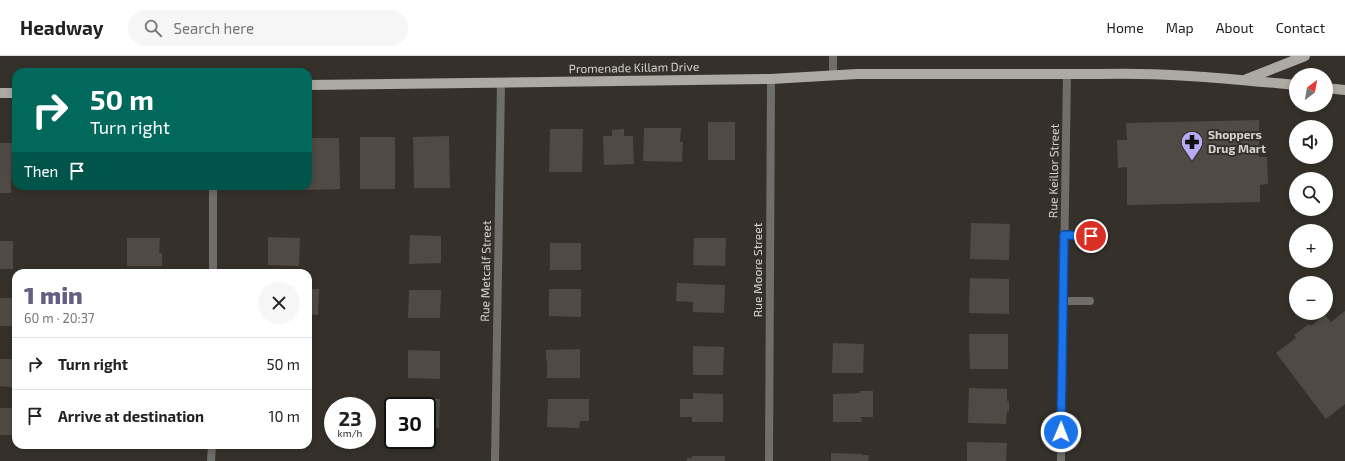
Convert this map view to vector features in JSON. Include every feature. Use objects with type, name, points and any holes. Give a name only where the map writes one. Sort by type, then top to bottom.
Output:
[{"type":"main road","points":[[1245,80],[1305,56]]},
{"type":"main road","name":"Promenade Killam Drive","points":[[312,85],[771,79],[879,74],[1138,73],[1289,84]]},
{"type":"main road","points":[[1333,89],[1345,90]]},
{"type":"main road","points":[[0,93],[12,93]]},
{"type":"street","points":[[833,56],[833,75]]},
{"type":"street","name":"Rue Keillor Street","points":[[1061,461],[1067,74]]},
{"type":"street","name":"Rue Moore Street","points":[[769,461],[771,79]]},
{"type":"street","name":"Rue Metcalf Street","points":[[495,461],[501,82]]},
{"type":"street","points":[[213,190],[213,269]]},
{"type":"street","points":[[1064,235],[1091,236]]},
{"type":"street","points":[[1063,301],[1090,301]]},
{"type":"street","points":[[211,461],[212,449]]},
{"type":"building","name":"Shoppers Drug Mart","points":[[1259,120],[1259,157],[1267,157],[1268,184],[1260,185],[1260,202],[1127,205],[1127,167],[1118,168],[1117,140],[1127,140],[1126,123]]},
{"type":"building","points":[[708,122],[735,122],[735,160],[708,160]]},
{"type":"building","points":[[644,128],[681,128],[680,142],[683,142],[682,162],[643,161]]},
{"type":"building","points":[[550,129],[583,129],[582,172],[549,172]]},
{"type":"building","points":[[624,129],[624,136],[633,136],[634,164],[604,165],[603,136],[612,136],[612,130]]},
{"type":"building","points":[[449,136],[450,188],[414,188],[413,137]]},
{"type":"building","points":[[360,137],[395,137],[395,189],[360,189]]},
{"type":"building","points":[[312,138],[339,138],[340,189],[312,190]]},
{"type":"building","points":[[0,143],[12,143],[11,193],[0,193]]},
{"type":"building","points":[[971,223],[1010,224],[1009,260],[970,259]]},
{"type":"building","points":[[410,235],[441,236],[441,263],[409,264]]},
{"type":"building","points":[[268,237],[300,238],[299,266],[268,265]]},
{"type":"building","points":[[127,238],[160,238],[159,253],[162,253],[162,266],[127,266]]},
{"type":"building","points":[[694,238],[726,238],[725,266],[693,265]]},
{"type":"building","points":[[0,241],[13,241],[13,269],[0,269]]},
{"type":"building","points":[[550,243],[581,243],[581,270],[550,270]]},
{"type":"building","points":[[970,278],[1009,279],[1009,314],[969,313]]},
{"type":"building","points":[[677,283],[725,285],[724,313],[693,312],[693,302],[676,301]]},
{"type":"building","points":[[312,289],[319,289],[318,315],[312,314]]},
{"type":"building","points":[[549,289],[581,289],[581,317],[549,316]]},
{"type":"building","points":[[409,290],[441,290],[440,318],[408,318]]},
{"type":"building","points":[[0,298],[12,298],[12,326],[0,326]]},
{"type":"building","points":[[1345,311],[1345,404],[1326,419],[1276,353],[1296,338],[1294,335],[1309,324],[1311,326],[1319,320],[1329,320],[1331,322]]},
{"type":"building","points":[[969,334],[1008,334],[1008,369],[970,369]]},
{"type":"building","points":[[833,343],[864,344],[863,373],[832,373]]},
{"type":"building","points":[[693,346],[724,347],[723,375],[693,375]]},
{"type":"building","points":[[580,349],[580,378],[547,378],[546,350]]},
{"type":"building","points":[[408,350],[440,351],[440,379],[408,378]]},
{"type":"building","points":[[0,359],[12,359],[12,387],[0,386]]},
{"type":"building","points":[[969,388],[1007,389],[1009,411],[1007,411],[1006,424],[968,423]]},
{"type":"building","points":[[860,391],[873,391],[873,417],[861,417],[862,422],[833,422],[833,394],[860,393]]},
{"type":"building","points":[[693,393],[723,394],[723,422],[692,422],[692,417],[680,417],[680,399],[693,399]]},
{"type":"building","points":[[436,399],[440,399],[439,428],[436,428]]},
{"type":"building","points":[[548,399],[589,399],[589,421],[580,421],[579,428],[547,427]]},
{"type":"building","points":[[0,408],[12,408],[12,435],[0,435]]},
{"type":"building","points":[[967,442],[1007,443],[1006,461],[967,461]]},
{"type":"building","points":[[831,453],[869,455],[868,461],[831,461]]},
{"type":"building","points":[[692,456],[725,456],[725,461],[687,461],[687,458],[692,458]]},
{"type":"place","name":"Shoppers Drug Mart","points":[[1192,162]]},
{"type":"route","points":[[1061,432],[1064,235],[1091,236]]}]
